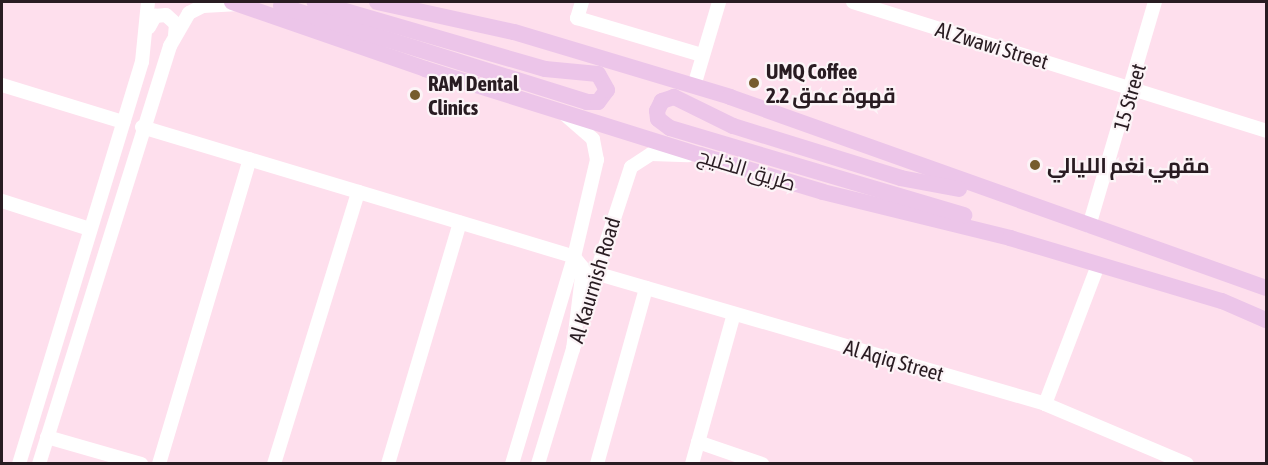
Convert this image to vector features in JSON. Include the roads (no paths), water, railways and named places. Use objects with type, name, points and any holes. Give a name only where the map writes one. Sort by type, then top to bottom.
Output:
[{"type":"main road","points":[[266,2],[587,102],[598,102],[607,90],[598,74],[545,69],[315,2]]},
{"type":"main road","points":[[377,2],[514,32],[694,86],[1010,199],[1266,286]]},
{"type":"main road","name":"طريق الخليج","points":[[236,3],[424,69],[700,155],[1098,264],[1221,301],[1266,320]]},
{"type":"main road","points":[[1010,199],[901,178],[725,123],[674,97],[662,101],[657,111],[658,119],[670,128],[974,218],[1058,253]]},
{"type":"street","points":[[147,33],[148,2]]},
{"type":"street","points":[[582,2],[577,18],[702,55]]},
{"type":"street","points":[[694,86],[719,2]]},
{"type":"street","name":"Al Zwawi Street","points":[[853,2],[1266,131]]},
{"type":"street","name":"15 Street","points":[[1089,225],[1132,89],[1155,2]]},
{"type":"street","points":[[173,40],[184,20],[196,9],[236,3]]},
{"type":"street","points":[[19,464],[123,122],[151,18],[166,15],[176,24],[173,40],[142,127],[39,464]]},
{"type":"street","points":[[2,85],[123,122]]},
{"type":"street","name":"Al Kaurnish Road","points":[[512,464],[574,257],[598,151],[589,134],[561,112]]},
{"type":"street","points":[[142,127],[574,257],[583,268],[573,348]]},
{"type":"street","name":"Al Kaurnish Road","points":[[538,464],[595,273],[631,166],[651,154],[700,155]]},
{"type":"street","points":[[159,464],[249,159]]},
{"type":"street","points":[[274,464],[358,192]]},
{"type":"street","points":[[2,201],[90,229]]},
{"type":"street","points":[[388,464],[460,223]]},
{"type":"street","points":[[1045,404],[1098,264]]},
{"type":"street","name":"Al Aqiq Street","points":[[595,273],[1045,404],[1186,464]]},
{"type":"street","points":[[597,464],[646,288]]},
{"type":"street","points":[[692,464],[734,314]]},
{"type":"street","points":[[47,437],[141,464]]},
{"type":"street","points":[[698,442],[762,464]]},
{"type":"place","name":"UMQ Coffee 2.2 قهوة عمق","points":[[754,83]]},
{"type":"place","name":"RAM Dental Clinics","points":[[415,95]]},
{"type":"place","name":"مقهي نغم الليالي","points":[[1035,165]]}]
